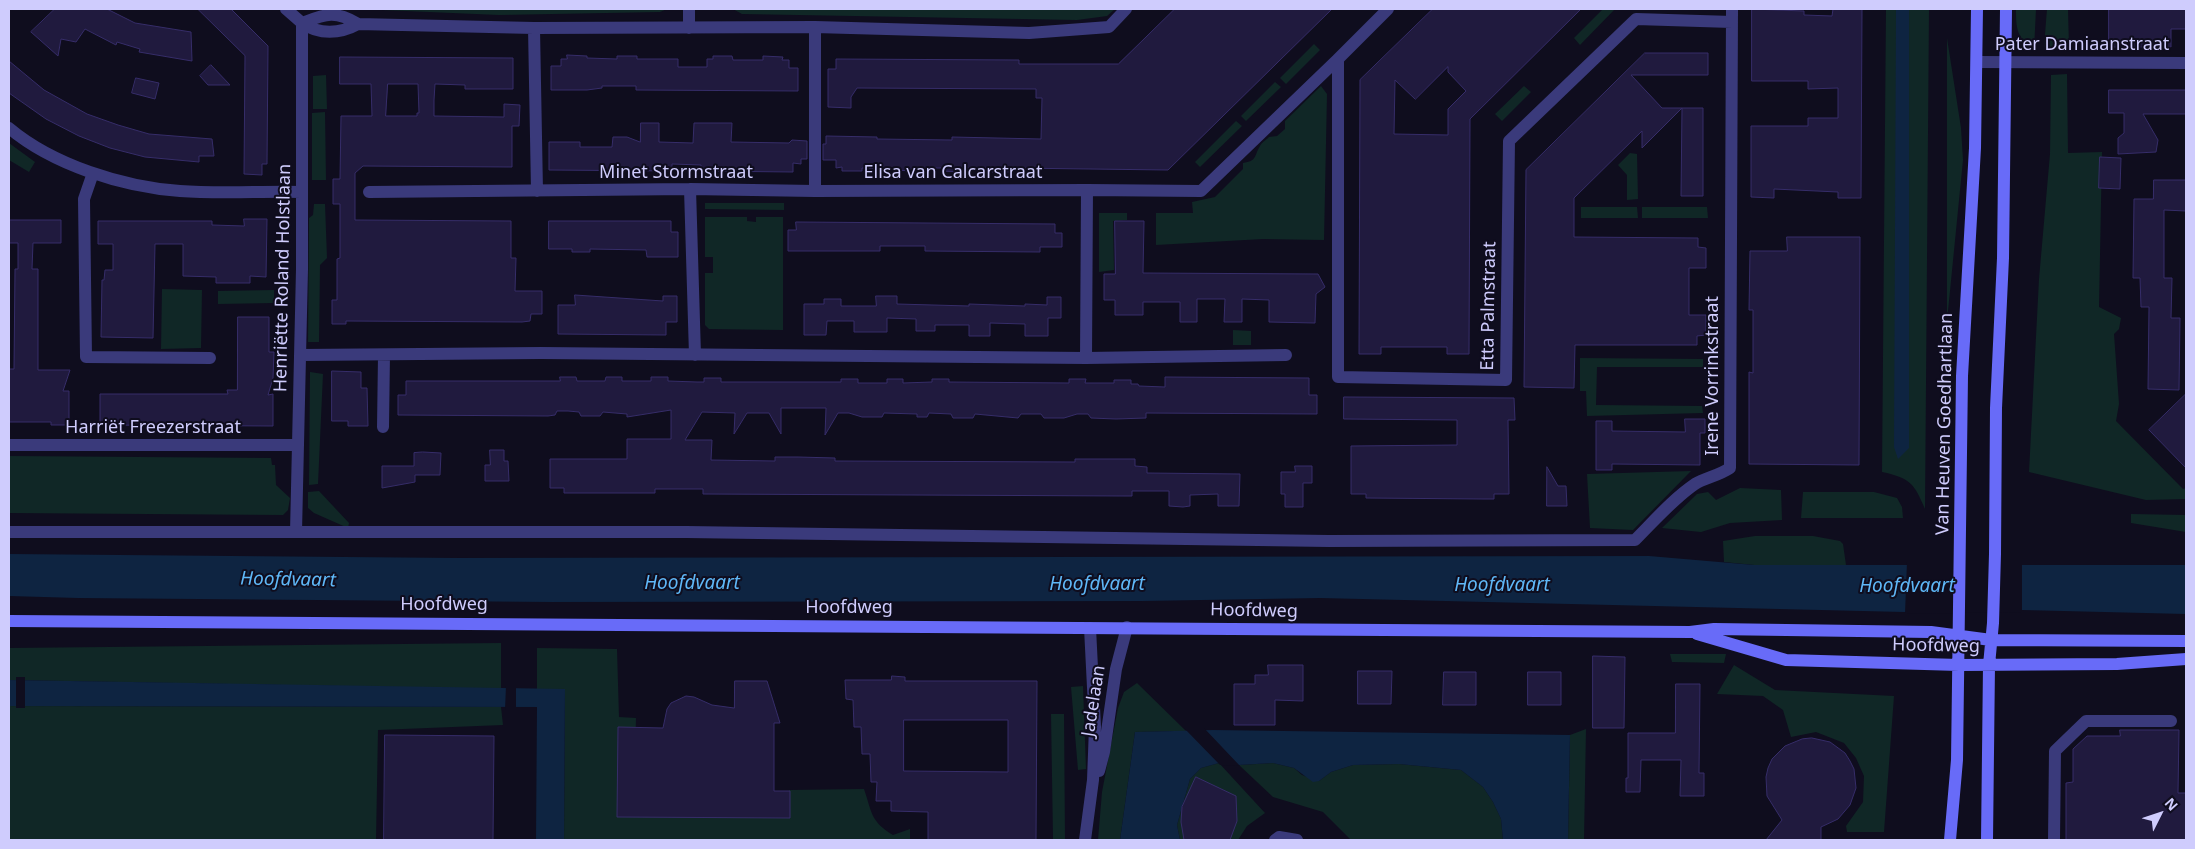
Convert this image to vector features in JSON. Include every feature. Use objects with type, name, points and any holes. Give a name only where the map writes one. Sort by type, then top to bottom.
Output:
[{"type":"street","points":[[286,9],[313,31],[345,31],[358,24],[534,28],[815,26],[1028,33],[1109,27],[1126,9]]},
{"type":"street","points":[[689,28],[690,9]]},
{"type":"street","points":[[1732,9],[1732,22]]},
{"type":"street","name":"Van Heuven Goedhartlaan","points":[[1950,840],[1957,760],[1962,376],[1975,148],[1977,9]]},
{"type":"street","points":[[1986,840],[1989,664],[1996,554],[1996,408],[2003,258],[2007,63],[2006,9]]},
{"type":"street","points":[[1086,358],[1086,190],[1201,191],[1338,59],[1382,11]]},
{"type":"street","name":"Etta Palmstraat","points":[[1338,59],[1338,377],[1506,380],[1509,141],[1636,19],[1732,22]]},
{"type":"street","name":"Irene Vorrinkstraat","points":[[296,532],[686,532],[1329,541],[1635,540],[1683,493],[1698,483],[1718,476],[1730,468],[1732,22]]},
{"type":"street","name":"Henriëtte Roland Holstlaan","points":[[296,532],[302,192],[302,23]]},
{"type":"street","points":[[815,26],[816,191]]},
{"type":"street","points":[[534,28],[537,191]]},
{"type":"street","name":"Pater Damiaanstraat","points":[[1977,62],[2186,63]]},
{"type":"street","points":[[9,128],[48,154],[92,173],[135,184],[179,191],[302,192]]},
{"type":"street","points":[[92,173],[84,199],[86,357],[210,358]]},
{"type":"street","points":[[690,189],[695,355]]},
{"type":"street","name":"Minet Stormstraat","points":[[369,192],[690,189],[816,191]]},
{"type":"street","name":"Elisa van Calcarstraat","points":[[816,191],[1086,190]]},
{"type":"street","points":[[300,355],[541,353],[1086,358],[1286,354]]},
{"type":"street","points":[[383,426],[384,355]]},
{"type":"street","name":"Harriët Freezerstraat","points":[[9,446],[298,445]]},
{"type":"street","points":[[9,532],[296,532]]},
{"type":"street","name":"Hoofdweg","points":[[9,621],[1690,632],[1714,629],[1959,630],[1992,640],[2181,640]]},
{"type":"street","name":"Jadelaan","points":[[1093,780],[1100,770],[1116,669],[1127,627]]},
{"type":"street","name":"Jadelaan","points":[[1085,840],[1093,780],[1095,726],[1090,628]]},
{"type":"street","name":"Hoofdweg","points":[[1690,632],[1786,660],[1959,665],[2117,664],[2180,659]]},
{"type":"street","points":[[2054,840],[2055,751],[2086,721],[2172,721]]},
{"type":"street","points":[[1274,840],[1279,837],[1297,840]]},
{"type":"green space","points":[[359,9],[667,9],[660,12],[499,15]]},
{"type":"green space","points":[[733,9],[1115,9],[1107,16],[1077,20],[742,14]]},
{"type":"green space","points":[[1603,9],[1615,9],[1580,45],[1574,38]]},
{"type":"green space","points":[[1886,9],[1929,9],[1925,509],[1918,493],[1910,483],[1905,479],[1882,472]]},
{"type":"green space","points":[[2016,9],[2036,9],[2034,50],[2021,37],[2016,22]]},
{"type":"green space","points":[[2047,9],[2068,9],[2069,47],[2044,47]]},
{"type":"green space","points":[[1947,38],[1961,128],[1963,160],[1947,321]]},
{"type":"green space","points":[[1314,44],[1320,50],[1286,84],[1280,78]]},
{"type":"green space","points":[[2067,74],[2068,153],[2102,152],[2099,307],[2121,318],[2119,329],[2114,334],[2119,404],[2116,421],[2183,489],[2186,488],[2186,499],[2146,500],[2029,472],[2039,279],[2050,154],[2051,75]]},
{"type":"green space","points":[[326,75],[327,109],[313,109],[313,76]]},
{"type":"green space","points":[[1275,82],[1281,87],[1246,121],[1241,116]]},
{"type":"green space","points":[[1321,86],[1327,94],[1324,240],[1263,239],[1156,245],[1156,213],[1193,213],[1192,202],[1215,197],[1243,169],[1243,163],[1255,158],[1262,143],[1269,137],[1277,136],[1285,129],[1285,121]]},
{"type":"green space","points":[[1524,86],[1531,92],[1502,121],[1495,114]]},
{"type":"green space","points":[[325,112],[326,180],[312,180],[312,113]]},
{"type":"green space","points":[[1236,121],[1242,126],[1200,167],[1195,162]]},
{"type":"green space","points":[[9,143],[35,162],[29,172],[9,160]]},
{"type":"green space","points":[[1630,153],[1637,154],[1638,199],[1627,200],[1627,175],[1618,165]]},
{"type":"green space","points":[[705,203],[784,203],[784,210],[705,209]]},
{"type":"green space","points":[[314,204],[325,204],[327,258],[320,265],[319,342],[308,342],[309,218],[313,215]]},
{"type":"green space","points":[[1581,207],[1637,207],[1638,218],[1581,218]]},
{"type":"green space","points":[[1642,207],[1707,207],[1708,218],[1642,218]]},
{"type":"green space","points":[[1099,213],[1127,213],[1127,220],[1113,221],[1114,270],[1099,272]]},
{"type":"green space","points":[[705,217],[747,217],[747,221],[756,222],[756,217],[783,217],[783,330],[709,329],[705,325],[705,273],[713,273],[713,257],[705,257]]},
{"type":"green space","points":[[162,289],[202,290],[201,348],[161,349]]},
{"type":"green space","points":[[274,290],[274,303],[218,304],[218,291]]},
{"type":"green space","points":[[1233,330],[1251,331],[1251,345],[1233,345]]},
{"type":"green space","points":[[1580,358],[1703,359],[1703,367],[1597,367],[1596,405],[1702,406],[1703,413],[1587,416],[1586,391],[1580,391]]},
{"type":"green space","points":[[310,372],[323,374],[318,484],[309,485]]},
{"type":"green space","points":[[9,456],[271,458],[272,465],[275,465],[276,485],[290,498],[288,510],[283,515],[9,513]]},
{"type":"green space","points":[[1691,471],[1633,530],[1590,528],[1587,474]]},
{"type":"green space","points":[[1740,488],[1781,490],[1782,520],[1730,523],[1701,532],[1662,528],[1697,494],[1708,492],[1716,500]]},
{"type":"green space","points":[[319,491],[349,523],[348,528],[314,513],[308,508],[308,492]]},
{"type":"green space","points":[[1803,492],[1874,492],[1897,498],[1902,507],[1903,518],[1801,518]]},
{"type":"green space","points":[[2131,514],[2186,515],[2186,532],[2131,523]]},
{"type":"green space","points":[[1755,536],[1813,536],[1840,541],[1843,544],[1846,565],[1754,565],[1724,562],[1723,541]]},
{"type":"green space","points":[[501,643],[501,689],[9,680],[9,648]]},
{"type":"green space","points":[[537,648],[617,649],[619,717],[636,718],[635,755],[668,816],[790,818],[789,790],[864,789],[873,815],[880,825],[893,835],[910,829],[910,840],[564,840],[565,689],[537,689]]},
{"type":"green space","points":[[1670,654],[1726,654],[1724,663],[1672,662]]},
{"type":"green space","points":[[1734,665],[1775,690],[1894,696],[1884,832],[1847,832],[1846,826],[1863,802],[1864,776],[1856,758],[1844,743],[1816,732],[1791,737],[1783,710],[1763,696],[1717,694]]},
{"type":"green space","points":[[1137,683],[1186,731],[1135,732],[1120,840],[1098,840],[1102,792],[1118,708],[1124,692]]},
{"type":"green space","points":[[1083,686],[1086,769],[1078,770],[1071,687]]},
{"type":"green space","points":[[9,706],[501,707],[503,725],[378,730],[376,840],[9,840]]},
{"type":"green space","points":[[1051,714],[1064,714],[1065,839],[1053,839]]},
{"type":"green space","points":[[1586,729],[1584,840],[1568,840],[1570,735]]},
{"type":"green space","points":[[1219,763],[1265,813],[1247,826],[1238,840],[1180,840],[1177,825],[1190,779],[1201,768]]},
{"type":"green space","points":[[1273,763],[1294,768],[1302,775],[1319,781],[1331,772],[1353,765],[1399,764],[1461,770],[1483,787],[1493,802],[1501,819],[1503,840],[1351,840],[1323,812],[1273,797],[1239,765]]},
{"type":"water","points":[[1896,9],[1909,9],[1909,448],[1898,459],[1894,447]]},
{"type":"water","name":"Hoofdvaart","points":[[9,554],[456,558],[1649,556],[1754,565],[2186,565],[2186,614],[2022,610],[1904,612],[1320,598],[1143,601],[552,602],[78,598],[9,596]]},
{"type":"water","points":[[9,680],[565,689],[564,840],[536,840],[537,707],[9,706]]},
{"type":"water","points":[[1213,730],[1570,735],[1568,840],[1503,840],[1501,819],[1493,802],[1483,787],[1461,770],[1399,764],[1353,765],[1331,772],[1319,781],[1313,782],[1294,768],[1273,763],[1239,765],[1219,763],[1201,768],[1190,779],[1177,825],[1180,840],[1120,840],[1135,732]]},
{"type":"pier","points":[[1907,562],[2022,562],[2022,612],[1905,614]]},
{"type":"pier","points":[[16,677],[25,677],[25,708],[16,708]]},
{"type":"pier","points":[[506,686],[516,686],[516,710],[505,710]]},
{"type":"pier","points":[[1184,728],[1204,728],[1240,766],[1220,765]]},
{"type":"building","points":[[55,9],[107,9],[135,23],[191,32],[192,61],[139,52],[140,49],[117,42],[116,45],[85,29],[76,42],[61,39],[58,56],[31,32]]},
{"type":"building","points":[[198,9],[231,9],[268,46],[267,164],[262,164],[262,175],[244,174],[245,56]]},
{"type":"building","points":[[1175,9],[1332,9],[1168,170],[1012,168],[1012,172],[992,172],[992,168],[962,168],[962,172],[942,171],[942,168],[912,168],[912,171],[862,168],[862,171],[842,171],[842,167],[836,168],[836,160],[823,160],[823,144],[826,144],[826,136],[877,137],[877,139],[952,140],[952,137],[1041,139],[1042,98],[1036,98],[1036,89],[857,88],[851,97],[851,108],[828,107],[828,69],[836,69],[836,59],[1019,60],[1019,64],[1118,64]]},
{"type":"building","points":[[1433,9],[1581,9],[1470,119],[1469,354],[1447,354],[1447,347],[1381,347],[1381,354],[1359,354],[1360,80]],"holes":[[[1448,67],[1448,72],[1466,91],[1448,109],[1448,135],[1394,134],[1395,80],[1415,99]]]},
{"type":"building","points":[[1752,9],[1804,11],[1804,15],[1832,16],[1833,9],[1862,9],[1861,198],[1838,198],[1838,192],[1774,189],[1774,198],[1751,197],[1751,126],[1808,126],[1808,118],[1838,118],[1838,88],[1808,89],[1808,81],[1752,81]]},
{"type":"building","points":[[2109,9],[2186,9],[2186,29],[2171,29],[2171,47],[2109,47]]},
{"type":"building","points":[[1645,53],[1708,53],[1708,75],[1631,75],[1662,108],[1682,108],[1642,148],[1642,131],[1574,198],[1574,237],[1698,238],[1698,247],[1706,248],[1706,268],[1689,268],[1689,315],[1706,315],[1706,335],[1697,336],[1697,345],[1575,345],[1574,388],[1524,387],[1526,170]]},
{"type":"building","points":[[567,55],[587,56],[587,58],[617,59],[617,56],[637,56],[637,59],[678,59],[678,67],[707,67],[707,59],[713,59],[713,56],[732,56],[733,60],[763,60],[763,56],[783,57],[782,60],[789,60],[789,68],[798,68],[798,91],[636,90],[636,86],[602,86],[602,88],[587,90],[551,90],[551,66],[561,66],[561,59],[567,59]]},
{"type":"building","points":[[340,57],[513,58],[513,89],[465,89],[465,85],[435,84],[434,100],[434,116],[504,117],[504,104],[520,105],[519,126],[512,126],[512,167],[363,166],[355,173],[355,220],[511,221],[511,258],[516,258],[515,291],[542,291],[542,314],[531,314],[530,321],[522,322],[346,321],[346,324],[332,324],[332,300],[337,300],[337,259],[340,258],[340,204],[333,204],[333,179],[340,179],[341,116],[372,116],[371,84],[340,84]],"holes":[[[388,84],[418,84],[419,113],[417,113],[417,116],[386,116]]]},
{"type":"building","points":[[9,61],[44,90],[87,114],[149,134],[212,139],[214,156],[199,156],[199,162],[145,157],[110,148],[79,136],[46,119],[9,93]]},
{"type":"building","points":[[211,65],[230,85],[208,85],[200,76]]},
{"type":"building","points":[[136,78],[159,83],[155,99],[132,93]]},
{"type":"building","points":[[2109,90],[2186,90],[2186,114],[2143,114],[2158,140],[2156,152],[2118,154],[2118,138],[2124,133],[2124,113],[2109,113]]},
{"type":"building","points":[[1682,108],[1703,108],[1703,196],[1681,196]]},
{"type":"building","points":[[641,123],[659,123],[659,142],[693,143],[694,123],[732,123],[731,142],[789,143],[792,140],[807,141],[807,159],[801,159],[801,164],[793,163],[793,172],[701,171],[701,165],[672,164],[672,171],[549,170],[549,142],[580,142],[580,147],[612,147],[613,137],[627,137],[640,142]]},
{"type":"building","points":[[2100,157],[2121,158],[2120,189],[2099,188]]},
{"type":"building","points":[[2154,180],[2186,180],[2186,211],[2164,210],[2164,278],[2172,278],[2171,318],[2180,318],[2179,390],[2148,389],[2149,307],[2141,307],[2140,278],[2133,278],[2134,199],[2153,199]]},
{"type":"building","points":[[244,219],[267,219],[266,277],[250,276],[250,283],[216,283],[216,277],[183,276],[183,244],[155,244],[153,338],[101,337],[102,280],[104,280],[105,270],[113,270],[113,244],[98,244],[98,221],[212,221],[212,225],[244,226]]},
{"type":"building","points":[[9,220],[61,220],[61,243],[33,243],[32,269],[38,269],[38,370],[70,370],[63,391],[69,391],[69,425],[51,425],[51,422],[9,422],[9,369],[14,369],[15,269],[18,269],[18,243],[9,243]]},
{"type":"building","points":[[549,221],[671,221],[671,232],[678,232],[678,257],[647,257],[646,250],[590,249],[590,252],[572,252],[572,249],[549,249]]},
{"type":"building","points":[[1115,221],[1144,221],[1143,273],[1318,274],[1325,287],[1316,294],[1315,323],[1269,322],[1269,300],[1242,299],[1242,322],[1224,322],[1225,299],[1197,299],[1197,322],[1180,322],[1180,302],[1143,302],[1143,315],[1115,315],[1115,300],[1104,300],[1104,274],[1115,274]]},
{"type":"building","points":[[796,222],[1055,224],[1055,233],[1062,233],[1062,247],[1040,247],[1040,252],[925,251],[925,246],[880,246],[880,251],[788,251],[788,230],[796,230]]},
{"type":"building","points":[[1787,237],[1860,237],[1859,465],[1749,464],[1749,372],[1753,373],[1753,310],[1749,310],[1750,251],[1787,251]]},
{"type":"building","points":[[575,295],[663,301],[663,296],[677,296],[677,322],[666,322],[666,335],[558,334],[558,305],[575,305]]},
{"type":"building","points":[[876,296],[897,296],[897,304],[969,306],[969,304],[1047,305],[1047,297],[1061,297],[1061,318],[1048,318],[1048,336],[1025,336],[1025,324],[990,323],[990,336],[969,336],[969,325],[935,325],[935,331],[916,331],[916,319],[887,318],[887,332],[854,332],[854,321],[827,321],[826,335],[804,335],[804,304],[824,304],[824,299],[841,299],[841,306],[876,306]]},
{"type":"building","points":[[238,317],[269,317],[269,352],[274,352],[273,378],[268,395],[273,394],[273,426],[100,425],[100,394],[228,394],[227,390],[237,390]]},
{"type":"building","points":[[332,371],[361,372],[361,388],[367,388],[368,426],[348,426],[348,421],[332,421]]},
{"type":"building","points":[[560,377],[576,377],[577,381],[605,381],[606,377],[622,377],[622,381],[651,381],[651,377],[668,377],[668,381],[697,382],[704,382],[704,378],[721,378],[721,382],[841,382],[841,379],[858,379],[858,383],[887,383],[887,379],[903,379],[903,383],[932,382],[932,379],[949,379],[949,382],[1069,383],[1069,379],[1086,379],[1085,383],[1114,383],[1114,380],[1131,380],[1131,384],[1138,384],[1139,386],[1165,387],[1165,377],[1309,378],[1309,395],[1317,395],[1317,414],[1146,413],[1146,418],[1116,419],[1091,418],[1088,414],[1077,414],[1064,418],[1044,418],[1041,414],[1021,414],[1018,418],[975,414],[973,418],[953,418],[951,414],[929,413],[927,417],[917,417],[917,414],[884,413],[882,417],[862,417],[849,413],[838,413],[825,435],[826,408],[781,408],[781,434],[769,413],[747,413],[734,434],[735,413],[702,412],[685,440],[712,440],[711,460],[775,461],[775,457],[798,457],[835,458],[835,461],[1075,462],[1075,459],[1135,459],[1135,466],[1147,467],[1147,473],[1240,474],[1239,506],[1218,506],[1218,494],[1190,495],[1190,506],[1183,507],[1169,506],[1169,491],[1132,491],[1132,496],[703,494],[703,489],[655,489],[655,493],[564,493],[564,488],[550,488],[550,459],[627,459],[627,439],[671,439],[671,410],[627,417],[627,414],[603,412],[600,416],[581,416],[579,412],[568,411],[557,411],[555,415],[548,416],[398,415],[398,395],[406,395],[406,381],[560,381]]},
{"type":"building","points":[[2186,394],[2186,468],[2149,430]]},
{"type":"building","points":[[1344,397],[1514,398],[1515,420],[1508,420],[1509,494],[1494,494],[1494,499],[1483,499],[1366,498],[1366,494],[1351,494],[1351,446],[1457,445],[1457,420],[1344,419]]},
{"type":"building","points":[[1685,419],[1705,419],[1705,433],[1700,433],[1700,465],[1612,464],[1612,470],[1596,470],[1596,421],[1612,421],[1612,431],[1685,432]]},
{"type":"building","points":[[490,450],[504,450],[504,461],[508,461],[509,481],[485,481],[485,465],[490,465]]},
{"type":"building","points":[[414,453],[441,453],[440,475],[415,475],[415,482],[382,488],[382,466],[414,466]]},
{"type":"building","points":[[1295,466],[1312,466],[1312,483],[1303,483],[1303,507],[1285,507],[1285,494],[1281,494],[1281,472],[1295,472]]},
{"type":"building","points":[[1547,467],[1558,486],[1566,486],[1567,506],[1547,506]]},
{"type":"building","points":[[1593,656],[1625,657],[1624,728],[1593,728]]},
{"type":"building","points":[[1268,665],[1303,665],[1303,701],[1275,700],[1275,725],[1234,725],[1234,684],[1255,684],[1255,675],[1268,675]]},
{"type":"building","points":[[1358,671],[1392,671],[1391,704],[1358,704]]},
{"type":"building","points":[[1444,672],[1476,672],[1476,705],[1443,705]]},
{"type":"building","points":[[1528,672],[1561,672],[1561,705],[1528,705]]},
{"type":"building","points":[[892,676],[905,677],[905,681],[1037,681],[1036,840],[928,840],[928,812],[891,811],[891,801],[876,801],[877,782],[871,782],[870,754],[862,754],[861,727],[854,727],[853,700],[846,699],[845,680],[891,680]],"holes":[[[904,720],[1008,720],[1008,772],[904,771]]]},
{"type":"building","points":[[735,681],[767,681],[780,723],[774,723],[774,791],[790,791],[790,818],[617,817],[618,727],[663,728],[667,709],[671,703],[686,696],[694,697],[712,705],[734,708]]},
{"type":"building","points":[[1676,684],[1700,684],[1699,773],[1704,773],[1704,796],[1680,796],[1681,760],[1641,760],[1640,792],[1626,792],[1626,778],[1628,778],[1628,733],[1675,733]]},
{"type":"building","points":[[2120,730],[2179,730],[2178,793],[2186,793],[2186,840],[2066,840],[2066,783],[2073,782],[2073,749],[2087,736],[2120,736]]},
{"type":"building","points":[[385,735],[494,736],[493,840],[384,840]]},
{"type":"building","points":[[1812,738],[1830,742],[1845,753],[1850,761],[1854,769],[1856,788],[1850,805],[1838,819],[1821,827],[1821,840],[1766,840],[1782,820],[1767,796],[1766,777],[1772,759],[1785,746],[1802,739]]},
{"type":"building","points":[[1196,777],[1236,796],[1237,821],[1230,840],[1184,840],[1181,822],[1182,807]]}]
